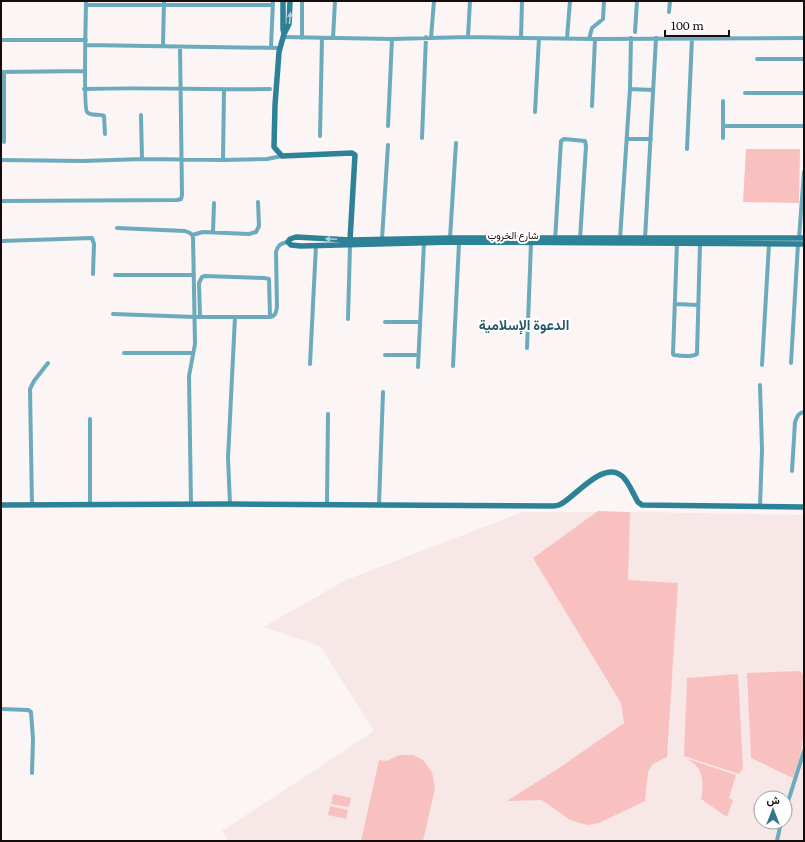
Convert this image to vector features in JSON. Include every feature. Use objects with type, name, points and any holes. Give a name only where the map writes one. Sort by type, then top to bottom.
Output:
[{"type":"main road","points":[[283,1],[284,36]]},
{"type":"main road","points":[[290,1],[290,24],[279,48],[274,147],[282,156],[354,154],[356,156],[350,243]]},
{"type":"main road","name":"شارع الخروب","points":[[801,241],[580,239],[555,241],[531,243],[350,243],[294,246],[288,242],[290,239],[296,237],[350,243],[382,239],[450,238],[555,241],[678,244],[769,244],[801,241]]},
{"type":"main road","points":[[1,505],[379,504],[544,506],[559,505],[600,475],[605,472],[614,472],[622,476],[641,505],[664,507],[683,505],[804,507]]},
{"type":"street","points":[[302,1],[302,38]]},
{"type":"street","points":[[333,38],[335,1]]},
{"type":"street","points":[[422,138],[429,38],[434,1]]},
{"type":"street","points":[[468,37],[470,1]]},
{"type":"street","points":[[521,38],[522,1]]},
{"type":"street","points":[[567,38],[570,1]]},
{"type":"street","points":[[589,39],[592,28],[603,19],[604,1]]},
{"type":"street","points":[[635,32],[636,1]]},
{"type":"street","points":[[669,12],[670,1]]},
{"type":"street","points":[[105,134],[104,116],[101,114],[90,114],[86,110],[84,89],[86,3],[273,3],[271,47]]},
{"type":"street","points":[[163,46],[164,3]]},
{"type":"street","points":[[284,36],[302,38],[392,39],[468,37],[589,39],[804,38]]},
{"type":"street","points":[[320,136],[322,38]]},
{"type":"street","points":[[536,112],[539,38]]},
{"type":"street","points":[[620,239],[630,89],[631,38]]},
{"type":"street","points":[[645,239],[656,38]]},
{"type":"street","points":[[687,150],[692,38]]},
{"type":"street","points":[[388,126],[392,39]]},
{"type":"street","points":[[592,106],[595,39]]},
{"type":"street","points":[[1,40],[86,40]]},
{"type":"street","points":[[86,46],[279,48]]},
{"type":"street","points":[[1,201],[177,200],[181,198],[183,159],[180,47]]},
{"type":"street","points":[[757,59],[804,59]]},
{"type":"street","points":[[4,142],[3,72],[85,71]]},
{"type":"street","points":[[84,89],[270,89]]},
{"type":"street","points":[[630,89],[653,90]]},
{"type":"street","points":[[223,160],[224,90]]},
{"type":"street","points":[[745,93],[804,93]]},
{"type":"street","points":[[722,101],[723,138]]},
{"type":"street","points":[[140,115],[142,159]]},
{"type":"street","points":[[723,126],[804,126]]},
{"type":"street","points":[[555,241],[561,141],[564,139],[585,141],[586,146],[580,239]]},
{"type":"street","points":[[627,139],[651,139]]},
{"type":"street","points":[[450,238],[456,143]]},
{"type":"street","points":[[382,239],[388,145]]},
{"type":"street","points":[[1,160],[223,160],[267,159],[282,156]]},
{"type":"street","points":[[791,363],[801,241],[804,172]]},
{"type":"street","points":[[213,232],[214,202]]},
{"type":"street","points":[[118,228],[185,231],[192,234],[213,232],[249,234],[256,232],[259,226],[258,202]]},
{"type":"street","points":[[191,504],[189,376],[195,344],[194,237],[192,234]]},
{"type":"street","points":[[1,241],[92,238],[94,244],[93,274]]},
{"type":"street","points":[[113,314],[195,317],[273,316],[276,313],[277,307],[276,252],[281,243],[288,242]]},
{"type":"street","points":[[453,366],[459,242]]},
{"type":"street","points":[[348,319],[350,243]]},
{"type":"street","points":[[418,367],[424,243]]},
{"type":"street","points":[[527,348],[531,243]]},
{"type":"street","points":[[678,244],[673,354],[678,356],[694,356],[697,354],[700,244]]},
{"type":"street","points":[[762,365],[769,244]]},
{"type":"street","points":[[310,364],[316,245]]},
{"type":"street","points":[[115,275],[194,275]]},
{"type":"street","points":[[200,317],[200,282],[202,277],[205,276],[267,278],[269,284],[270,317]]},
{"type":"street","points":[[675,304],[698,305]]},
{"type":"street","points":[[230,504],[228,458],[235,317]]},
{"type":"street","points":[[385,322],[420,322]]},
{"type":"street","points":[[124,353],[193,353]]},
{"type":"street","points":[[385,355],[418,355]]},
{"type":"street","points":[[32,505],[30,389],[34,381],[48,363]]},
{"type":"street","points":[[760,385],[762,450],[760,506]]},
{"type":"street","points":[[379,504],[383,392]]},
{"type":"street","points":[[792,471],[795,422],[797,417],[804,412]]},
{"type":"street","points":[[327,504],[328,414]]},
{"type":"street","points":[[90,419],[90,505]]},
{"type":"street","points":[[1,709],[28,710],[31,712],[33,739],[32,773]]},
{"type":"street","points":[[792,790],[804,751]]},
{"type":"street","points":[[777,841],[779,830]]},
{"type":"shaded area","points":[[746,149],[800,149],[799,203],[743,202]]},
{"type":"shaded area","points":[[598,511],[630,512],[628,580],[678,583],[667,757],[653,764],[648,772],[645,801],[599,823],[587,825],[570,820],[542,800],[507,801],[559,768],[624,723],[621,703],[533,558]]},
{"type":"shaded area","points":[[523,512],[645,512],[804,515],[804,841],[228,841],[222,831],[374,731],[320,646],[263,627],[346,580]]},
{"type":"shaded area","points":[[800,671],[804,676],[804,730],[801,753],[793,778],[751,758],[747,673]]},
{"type":"shaded area","points":[[738,674],[743,768],[739,774],[684,756],[687,678]]},
{"type":"shaded area","points":[[400,755],[413,755],[423,760],[432,772],[435,788],[423,841],[361,841],[379,760],[386,761]]},
{"type":"shaded area","points":[[688,759],[736,775],[729,798],[733,800],[727,817],[701,799],[703,787],[701,775],[695,764]]},
{"type":"shaded area","points":[[333,794],[351,798],[349,807],[331,804]]},
{"type":"shaded area","points":[[330,806],[348,810],[346,819],[328,815]]},
{"type":"district","name":"الدعوة الإسلامية","points":[[524,324]]}]
